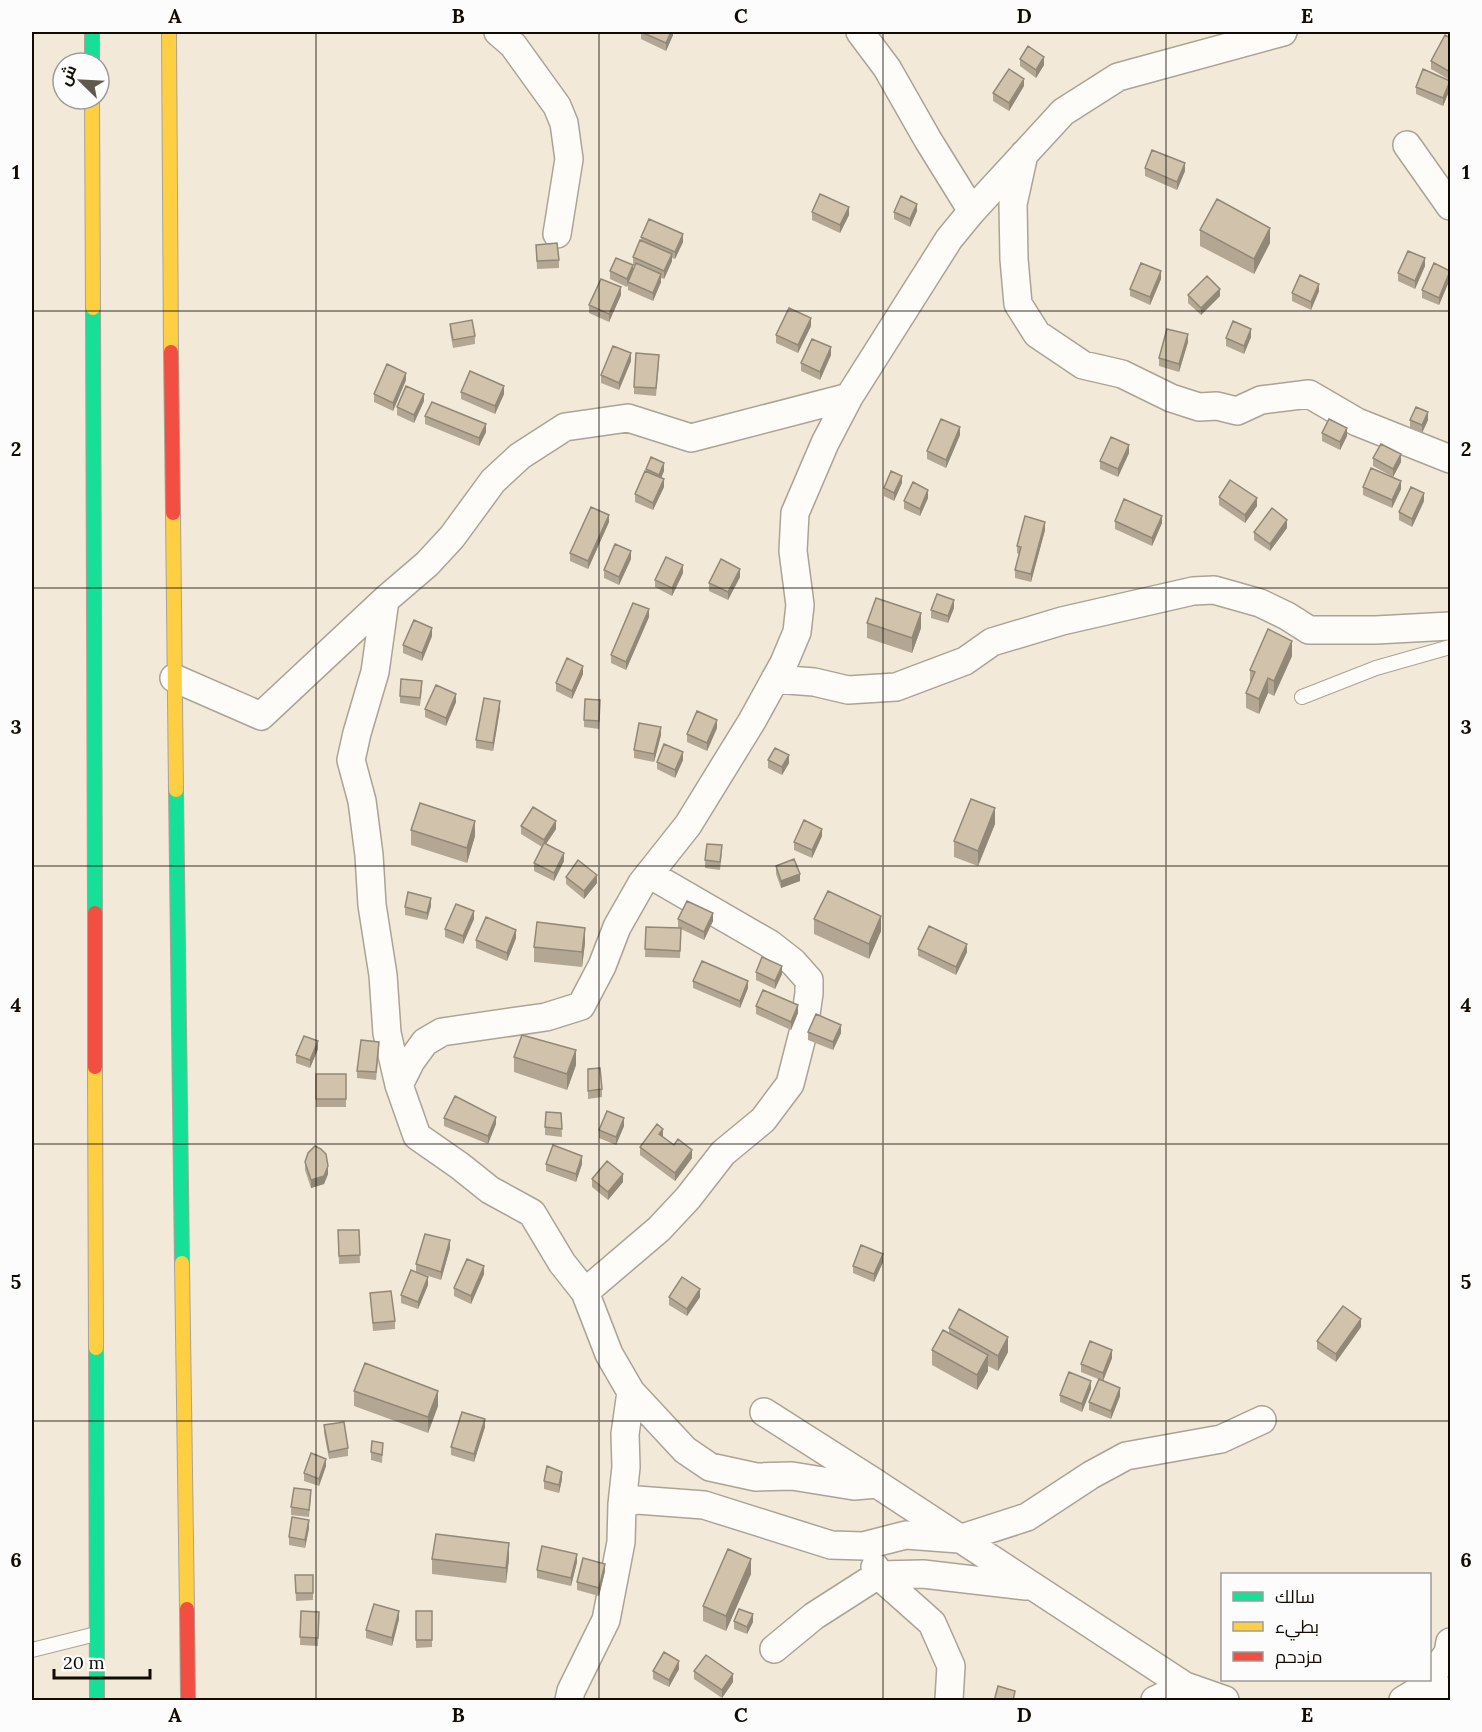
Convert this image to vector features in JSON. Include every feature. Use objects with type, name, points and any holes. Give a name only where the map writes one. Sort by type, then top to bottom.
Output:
[{"type":"main road","points":[[92,32],[92,51]]},
{"type":"main road","points":[[169,32],[174,678],[188,1701]]},
{"type":"main road","points":[[92,111],[98,1701]]},
{"type":"street","points":[[860,32],[887,68],[927,140],[972,211]]},
{"type":"street","points":[[399,1085],[411,1061],[425,1042],[442,1032],[546,1017],[581,1006],[602,966],[617,927],[649,874],[688,825],[775,679],[797,632],[800,605],[793,551],[795,513],[825,443],[849,397],[949,239],[972,211],[1063,112],[1119,77],[1283,32]]},
{"type":"street","points":[[511,36],[557,106],[564,123],[569,159],[557,234]]},
{"type":"street","points":[[1407,145],[1450,206]]},
{"type":"street","points":[[1025,153],[1013,204],[1014,259],[1018,304],[1037,334],[1083,364],[1122,374],[1170,398],[1199,407],[1217,406],[1238,411],[1261,400],[1309,394],[1357,422],[1450,459]]},
{"type":"street","points":[[174,678],[261,716],[433,558],[452,537],[493,481],[520,456],[565,427],[628,418],[691,438],[849,397]]},
{"type":"street","points":[[775,679],[814,682],[848,690],[896,687],[965,661],[992,642],[1062,621],[1193,591],[1214,590],[1260,603],[1309,630],[1376,630],[1450,626]]},
{"type":"street","points":[[385,600],[375,672],[351,760],[362,801],[372,905],[383,975],[387,1033],[399,1085],[417,1137],[490,1190],[532,1213],[562,1263],[585,1293],[609,1354],[631,1392],[686,1450],[710,1467],[756,1477],[792,1476],[854,1486],[877,1484]]},
{"type":"street","points":[[585,1293],[659,1229],[688,1198],[723,1153],[763,1120],[790,1084],[806,1019],[809,980],[793,962],[770,944],[649,874]]},
{"type":"street","points":[[569,1701],[571,1690],[606,1620],[621,1542],[626,1467],[625,1434],[631,1392]]},
{"type":"street","points":[[764,1412],[902,1499],[958,1539],[1185,1686],[1225,1701]]},
{"type":"street","points":[[622,1504],[637,1500],[704,1505],[831,1545],[863,1546],[906,1535],[958,1539],[1027,1517],[1091,1474],[1126,1456],[1221,1439],[1262,1420]]},
{"type":"street","points":[[863,1546],[878,1575],[933,1623],[951,1666],[949,1701]]},
{"type":"street","points":[[774,1649],[814,1616],[878,1575],[923,1574],[1033,1587]]},
{"type":"street","points":[[1431,1674],[1448,1653],[1450,1642]]},
{"type":"street","points":[[1155,1701],[1185,1686]]},
{"type":"street","points":[[1421,1686],[1450,1691]]},
{"type":"lane","points":[[1302,697],[1376,668],[1450,647]]},
{"type":"lane","points":[[32,1650],[96,1634]]},
{"type":"building","points":[[641,32],[671,32],[666,43]]},
{"type":"building","points":[[1445,35],[1450,38],[1450,72],[1431,61]]},
{"type":"building","points":[[1028,46],[1044,57],[1036,70],[1020,59]]},
{"type":"building","points":[[1009,69],[1024,79],[1009,103],[993,93]]},
{"type":"building","points":[[1423,69],[1450,81],[1443,98],[1416,87]]},
{"type":"building","points":[[1152,150],[1185,163],[1177,182],[1145,168]]},
{"type":"building","points":[[820,194],[849,207],[840,225],[812,212]]},
{"type":"building","points":[[901,196],[917,204],[910,219],[894,212]]},
{"type":"building","points":[[1217,199],[1270,228],[1254,259],[1200,230]]},
{"type":"building","points":[[649,219],[683,234],[675,252],[641,237]]},
{"type":"building","points":[[640,240],[672,254],[664,271],[633,257]]},
{"type":"building","points":[[557,243],[559,260],[537,261],[536,245]]},
{"type":"building","points":[[1408,251],[1425,258],[1415,281],[1398,273]]},
{"type":"building","points":[[616,258],[633,265],[627,279],[610,271]]},
{"type":"building","points":[[636,263],[661,274],[653,293],[628,282]]},
{"type":"building","points":[[1141,263],[1161,271],[1150,297],[1130,289]]},
{"type":"building","points":[[1434,263],[1450,271],[1439,298],[1422,290]]},
{"type":"building","points":[[1300,275],[1319,284],[1311,302],[1292,293]]},
{"type":"building","points":[[1207,276],[1220,289],[1201,308],[1188,295]]},
{"type":"building","points":[[601,279],[621,287],[609,314],[589,305]]},
{"type":"building","points":[[789,308],[811,318],[798,345],[776,335]]},
{"type":"building","points":[[472,320],[475,336],[453,340],[450,324]]},
{"type":"building","points":[[1233,321],[1251,329],[1244,346],[1226,338]]},
{"type":"building","points":[[1167,329],[1188,334],[1179,364],[1159,358]]},
{"type":"building","points":[[812,339],[831,347],[820,372],[801,363]]},
{"type":"building","points":[[613,346],[631,353],[619,383],[601,375]]},
{"type":"building","points":[[636,353],[659,355],[656,388],[634,387]]},
{"type":"building","points":[[387,364],[406,373],[393,403],[374,394]]},
{"type":"building","points":[[470,371],[504,386],[495,406],[461,392]]},
{"type":"building","points":[[406,386],[424,394],[414,415],[397,407]]},
{"type":"building","points":[[432,402],[486,424],[479,438],[425,416]]},
{"type":"building","points":[[1416,407],[1428,412],[1422,425],[1410,420]]},
{"type":"building","points":[[941,419],[960,427],[946,460],[927,451]]},
{"type":"building","points":[[1329,419],[1347,428],[1340,442],[1322,433]]},
{"type":"building","points":[[1111,437],[1129,445],[1118,469],[1100,461]]},
{"type":"building","points":[[1381,444],[1401,454],[1393,469],[1373,458]]},
{"type":"building","points":[[651,457],[664,463],[659,475],[646,469]]},
{"type":"building","points":[[1371,468],[1401,481],[1392,500],[1363,487]]},
{"type":"building","points":[[645,471],[664,479],[653,503],[635,494]]},
{"type":"building","points":[[891,471],[902,476],[894,493],[884,488]]},
{"type":"building","points":[[1230,480],[1257,498],[1245,515],[1219,497]]},
{"type":"building","points":[[913,482],[928,490],[920,509],[904,501]]},
{"type":"building","points":[[1411,487],[1424,493],[1412,519],[1399,512]]},
{"type":"building","points":[[1124,499],[1162,516],[1152,538],[1115,521]]},
{"type":"building","points":[[591,507],[609,515],[588,561],[570,553]]},
{"type":"building","points":[[1272,508],[1287,520],[1270,544],[1254,532]]},
{"type":"building","points":[[1025,516],[1045,522],[1031,574],[1015,570],[1021,547],[1017,546]]},
{"type":"building","points":[[615,544],[631,551],[619,577],[604,570]]},
{"type":"building","points":[[666,557],[683,565],[672,588],[655,580]]},
{"type":"building","points":[[721,559],[740,569],[728,592],[709,583]]},
{"type":"building","points":[[937,594],[954,600],[948,616],[931,610]]},
{"type":"building","points":[[876,598],[921,613],[912,638],[867,623]]},
{"type":"building","points":[[633,603],[649,609],[626,662],[611,655]]},
{"type":"building","points":[[414,620],[432,628],[422,653],[403,645]]},
{"type":"building","points":[[1268,629],[1292,641],[1274,681],[1268,678],[1259,699],[1246,693],[1255,672],[1250,670]]},
{"type":"building","points":[[567,658],[583,666],[572,691],[556,683]]},
{"type":"building","points":[[401,679],[422,681],[420,698],[400,696]]},
{"type":"building","points":[[436,685],[456,694],[446,718],[425,709]]},
{"type":"building","points":[[484,698],[500,701],[493,743],[476,740]]},
{"type":"building","points":[[585,699],[600,700],[599,721],[584,720]]},
{"type":"building","points":[[697,711],[717,720],[707,743],[687,734]]},
{"type":"building","points":[[639,723],[661,727],[654,754],[634,750]]},
{"type":"building","points":[[664,744],[683,752],[675,770],[657,762]]},
{"type":"building","points":[[775,748],[789,755],[782,767],[768,760]]},
{"type":"building","points":[[971,799],[995,808],[978,851],[954,841]]},
{"type":"building","points":[[420,803],[475,821],[467,848],[411,830]]},
{"type":"building","points":[[533,807],[556,821],[544,840],[521,826]]},
{"type":"building","points":[[804,820],[822,829],[812,850],[794,842]]},
{"type":"building","points":[[544,843],[564,853],[554,873],[534,863]]},
{"type":"building","points":[[707,844],[722,845],[720,862],[705,860]]},
{"type":"building","points":[[794,859],[800,874],[781,881],[776,866]]},
{"type":"building","points":[[578,860],[597,875],[584,891],[566,877]]},
{"type":"building","points":[[828,891],[881,916],[869,944],[814,919]]},
{"type":"building","points":[[408,892],[431,898],[427,913],[405,907]]},
{"type":"building","points":[[687,901],[713,913],[704,932],[678,919]]},
{"type":"building","points":[[456,904],[474,911],[463,936],[445,929]]},
{"type":"building","points":[[486,917],[516,930],[507,953],[476,940]]},
{"type":"building","points":[[537,922],[585,928],[582,952],[534,947]]},
{"type":"building","points":[[929,926],[967,944],[956,967],[918,949]]},
{"type":"building","points":[[646,927],[681,928],[680,951],[645,949]]},
{"type":"building","points":[[762,957],[782,966],[775,981],[756,972]]},
{"type":"building","points":[[702,961],[748,981],[740,1001],[693,981]]},
{"type":"building","points":[[763,990],[798,1005],[791,1022],[756,1006]]},
{"type":"building","points":[[816,1014],[841,1025],[833,1042],[808,1032]]},
{"type":"building","points":[[522,1035],[576,1050],[567,1074],[514,1057]]},
{"type":"building","points":[[304,1036],[318,1041],[310,1060],[296,1055]]},
{"type":"building","points":[[361,1040],[379,1042],[376,1072],[357,1071]]},
{"type":"building","points":[[600,1068],[602,1089],[588,1091],[588,1069]]},
{"type":"building","points":[[316,1074],[346,1074],[346,1099],[316,1099]]},
{"type":"building","points":[[455,1096],[496,1117],[488,1136],[444,1118]]},
{"type":"building","points":[[607,1111],[624,1118],[616,1137],[599,1130]]},
{"type":"building","points":[[546,1112],[561,1113],[562,1129],[545,1127]]},
{"type":"building","points":[[657,1124],[663,1129],[659,1134],[674,1145],[678,1139],[692,1150],[675,1173],[640,1147]]},
{"type":"building","points":[[553,1145],[582,1156],[576,1174],[546,1164]]},
{"type":"building","points":[[315,1146],[326,1154],[328,1166],[324,1176],[311,1180],[305,1162],[308,1153]]},
{"type":"building","points":[[607,1161],[623,1174],[608,1192],[592,1179]]},
{"type":"building","points":[[338,1230],[359,1230],[360,1255],[339,1256]]},
{"type":"building","points":[[425,1234],[450,1240],[441,1272],[416,1264]]},
{"type":"building","points":[[861,1245],[883,1254],[874,1274],[853,1266]]},
{"type":"building","points":[[467,1259],[484,1266],[471,1296],[454,1288]]},
{"type":"building","points":[[411,1270],[428,1277],[418,1302],[401,1295]]},
{"type":"building","points":[[682,1277],[700,1289],[687,1309],[669,1297]]},
{"type":"building","points":[[391,1291],[395,1321],[373,1323],[370,1293]]},
{"type":"building","points":[[1343,1306],[1361,1319],[1336,1354],[1317,1341]]},
{"type":"building","points":[[959,1309],[1008,1337],[998,1356],[949,1328]]},
{"type":"building","points":[[943,1330],[988,1355],[977,1375],[932,1350]]},
{"type":"building","points":[[1090,1341],[1112,1350],[1103,1373],[1081,1364]]},
{"type":"building","points":[[365,1363],[438,1391],[428,1417],[354,1391]]},
{"type":"building","points":[[1069,1372],[1091,1381],[1082,1404],[1060,1395]]},
{"type":"building","points":[[1099,1379],[1120,1388],[1111,1411],[1089,1402]]},
{"type":"building","points":[[462,1412],[485,1419],[474,1454],[451,1447]]},
{"type":"building","points":[[344,1422],[348,1448],[329,1452],[324,1425]]},
{"type":"building","points":[[372,1441],[383,1443],[382,1455],[371,1452]]},
{"type":"building","points":[[311,1453],[326,1459],[319,1479],[304,1473]]},
{"type":"building","points":[[547,1466],[562,1472],[559,1485],[544,1481]]},
{"type":"building","points":[[294,1488],[311,1490],[309,1510],[291,1507]]},
{"type":"building","points":[[292,1517],[309,1520],[305,1540],[289,1537]]},
{"type":"building","points":[[436,1534],[509,1543],[506,1568],[432,1559]]},
{"type":"building","points":[[542,1546],[577,1554],[571,1578],[537,1570]]},
{"type":"building","points":[[728,1549],[751,1559],[726,1616],[703,1606]]},
{"type":"building","points":[[583,1558],[605,1564],[599,1588],[577,1582]]},
{"type":"building","points":[[295,1575],[313,1575],[313,1593],[296,1593]]},
{"type":"building","points":[[374,1604],[399,1611],[392,1638],[366,1630]]},
{"type":"building","points":[[739,1609],[753,1614],[747,1627],[734,1621]]},
{"type":"building","points":[[301,1611],[319,1612],[318,1638],[300,1637]]},
{"type":"building","points":[[416,1611],[432,1611],[432,1640],[416,1640]]},
{"type":"building","points":[[664,1652],[679,1661],[669,1680],[653,1671]]},
{"type":"building","points":[[706,1655],[733,1674],[722,1690],[694,1671]]},
{"type":"building","points":[[998,1686],[1015,1691],[1013,1701],[994,1701]]},
{"type":"traffic: fast","points":[[92,32],[92,51]]},
{"type":"traffic: fast","points":[[93,308],[95,913]]},
{"type":"traffic: fast","points":[[176,790],[182,1263]]},
{"type":"traffic: fast","points":[[96,1348],[97,1700]]},
{"type":"traffic: slow","points":[[169,32],[171,352]]},
{"type":"traffic: slow","points":[[92,111],[93,308]]},
{"type":"traffic: slow","points":[[173,513],[176,790]]},
{"type":"traffic: slow","points":[[95,1067],[96,1348]]},
{"type":"traffic: slow","points":[[182,1263],[187,1609]]},
{"type":"traffic: jam","points":[[171,352],[173,513]]},
{"type":"traffic: jam","points":[[95,913],[95,1067]]},
{"type":"traffic: jam","points":[[187,1609],[188,1700]]}]
